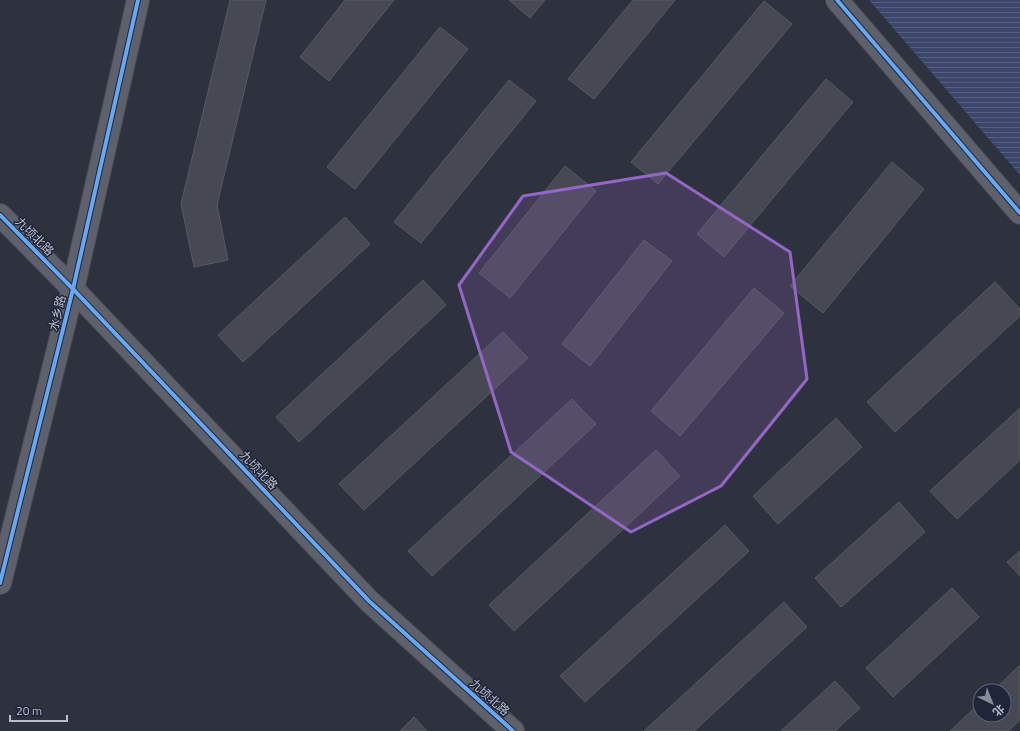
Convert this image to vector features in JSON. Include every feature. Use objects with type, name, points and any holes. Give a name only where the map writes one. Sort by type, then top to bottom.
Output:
[{"type":"street","name":"水乡路","points":[[0,583],[73,289],[138,0]]},
{"type":"street","points":[[837,0],[1020,212]]},
{"type":"street","name":"九顷北路","points":[[0,215],[73,289],[369,601],[513,731]]},
{"type":"highlighted area","points":[[666,173],[790,252],[807,379],[721,486],[631,532],[511,452],[459,285],[523,196]]},
{"type":"water","points":[[869,0],[1020,0],[1020,175]]},
{"type":"building","points":[[230,0],[266,0],[217,205],[228,260],[194,267],[181,204]]},
{"type":"building","points":[[345,0],[394,0],[329,81],[300,57]]},
{"type":"building","points":[[509,0],[545,0],[530,18]]},
{"type":"building","points":[[633,0],[675,0],[594,99],[568,79]]},
{"type":"building","points":[[764,1],[792,24],[658,184],[631,162]]},
{"type":"building","points":[[440,27],[468,49],[355,189],[327,167]]},
{"type":"building","points":[[826,79],[853,102],[724,257],[697,234]]},
{"type":"building","points":[[509,80],[536,101],[421,243],[394,222]]},
{"type":"building","points":[[892,162],[924,189],[823,313],[790,286]]},
{"type":"building","points":[[565,166],[596,191],[510,298],[479,273]]},
{"type":"building","points":[[345,217],[370,244],[243,362],[218,335]]},
{"type":"building","points":[[644,240],[672,261],[590,366],[562,344]]},
{"type":"building","points":[[423,280],[446,305],[299,442],[276,417]]},
{"type":"building","points":[[995,282],[1020,309],[1020,316],[895,432],[867,402]]},
{"type":"building","points":[[754,288],[784,313],[680,436],[651,411]]},
{"type":"building","points":[[503,332],[528,358],[364,510],[339,484]]},
{"type":"building","points":[[572,399],[596,424],[432,576],[408,551]]},
{"type":"building","points":[[1020,408],[1020,460],[957,519],[930,491]]},
{"type":"building","points":[[836,418],[862,447],[778,524],[753,496]]},
{"type":"building","points":[[656,450],[680,476],[514,631],[489,605]]},
{"type":"building","points":[[899,502],[925,532],[841,607],[815,578]]},
{"type":"building","points":[[725,525],[749,551],[585,702],[560,676]]},
{"type":"building","points":[[1020,551],[1020,576],[1007,562]]},
{"type":"building","points":[[952,588],[979,617],[893,697],[866,668]]},
{"type":"building","points":[[784,602],[807,627],[694,731],[644,731]]},
{"type":"building","points":[[1020,665],[1020,720],[1008,731],[950,731],[972,710],[972,723],[1012,723],[1012,683],[1001,683]]},
{"type":"building","points":[[835,681],[860,708],[835,731],[781,731]]},
{"type":"building","points":[[414,717],[427,731],[400,731]]},
{"type":"cycle path","points":[[0,583],[73,289],[138,0]]},
{"type":"cycle path","points":[[837,0],[1020,213]]},
{"type":"cycle path","points":[[0,215],[73,289],[369,601],[513,731]]}]
